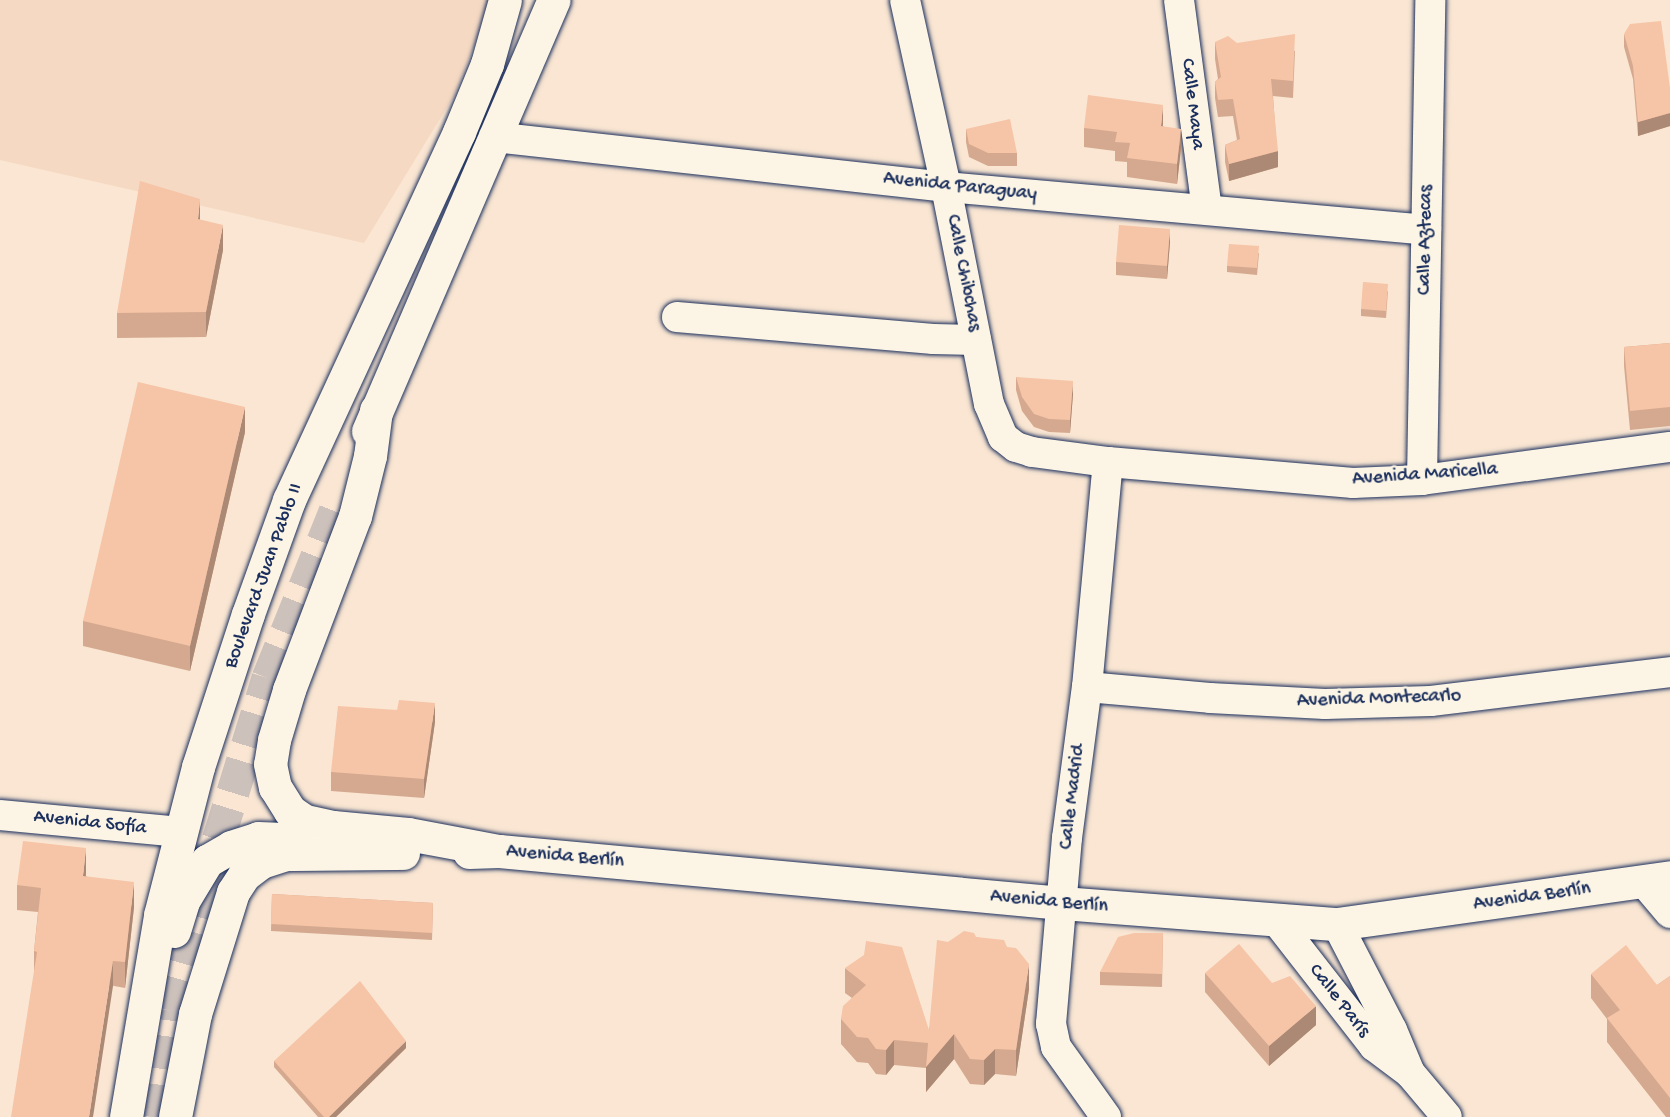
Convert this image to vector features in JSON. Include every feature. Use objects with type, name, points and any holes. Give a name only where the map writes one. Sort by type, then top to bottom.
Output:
[{"type":"main road","name":"Boulevard Juan Pablo II","points":[[487,64],[505,0]]},
{"type":"main road","name":"Boulevard Juan Pablo II","points":[[126,1117],[160,915],[181,832],[202,756],[289,500],[454,142],[487,64],[519,0]]},
{"type":"main road","points":[[526,64],[543,0]]},
{"type":"main road","points":[[340,499],[376,410],[554,0]]},
{"type":"main road","points":[[376,410],[370,456],[355,516],[289,690],[274,740],[270,764],[275,787],[290,811],[305,821],[333,827],[408,834],[500,851]]},
{"type":"main road","points":[[139,1117],[168,950],[183,901],[207,861],[231,847],[267,838],[389,845],[427,852]]},
{"type":"main road","name":"Avenida Berlín","points":[[427,852],[500,851],[1062,903],[1337,924],[1657,879]]},
{"type":"main road","points":[[175,1117],[195,1014],[233,892],[244,875],[261,862],[286,854],[427,852]]},
{"type":"street","name":"Calle Chibchas","points":[[905,0],[946,188],[988,404],[1003,437],[1016,447],[1032,452],[1108,462]]},
{"type":"street","name":"Calle Maya","points":[[1179,0],[1207,209]]},
{"type":"street","name":"Calle Aztecas","points":[[1422,480],[1430,0]]},
{"type":"street","name":"Avenida Paraguay","points":[[495,137],[946,188],[1207,209],[1426,230]]},
{"type":"street","points":[[677,317],[933,339],[976,340]]},
{"type":"street","name":"Avenida Maricella","points":[[1108,462],[1353,483],[1422,480],[1670,447]]},
{"type":"street","name":"Calle Madrid","points":[[1106,1117],[1056,1047],[1051,1024],[1067,838],[1087,687],[1108,462]]},
{"type":"street","name":"Avenida Montecarlo","points":[[1087,687],[1210,698],[1325,704],[1372,703],[1431,701],[1670,672]]},
{"type":"street","name":"Avenida Sofía","points":[[0,814],[181,832]]},
{"type":"street","points":[[1657,879],[1670,913]]},
{"type":"street","name":"Calle París","points":[[1276,920],[1374,1046],[1410,1073],[1447,1117]]},
{"type":"street","name":"Calle París","points":[[1337,924],[1392,1030],[1410,1073]]},
{"type":"shaded area","points":[[0,0],[492,0],[454,96],[364,243],[0,160]]},
{"type":"building","points":[[1661,21],[1670,88],[1670,113],[1638,122],[1633,66],[1624,34],[1630,24]]},
{"type":"building","points":[[1295,34],[1293,81],[1271,79],[1278,151],[1229,164],[1225,145],[1240,139],[1233,99],[1218,100],[1215,82],[1221,77],[1215,42],[1228,36],[1237,43]]},
{"type":"building","points":[[1088,95],[1163,105],[1161,126],[1181,129],[1177,164],[1127,158],[1130,143],[1115,142],[1117,132],[1084,128]]},
{"type":"building","points":[[1010,119],[1017,153],[988,153],[969,144],[966,129]]},
{"type":"building","points":[[140,181],[200,199],[198,219],[223,225],[206,312],[117,313]]},
{"type":"building","points":[[1119,225],[1170,229],[1167,266],[1116,262]]},
{"type":"building","points":[[1229,244],[1259,246],[1257,268],[1227,266]]},
{"type":"building","points":[[1363,282],[1388,284],[1386,311],[1361,309]]},
{"type":"building","points":[[1670,343],[1670,407],[1630,411],[1624,347]]},
{"type":"building","points":[[1016,377],[1073,381],[1070,420],[1049,419],[1034,414],[1022,397]]},
{"type":"building","points":[[138,382],[245,407],[190,646],[83,621]]},
{"type":"building","points":[[399,700],[435,703],[424,779],[331,772],[338,706],[397,710]]},
{"type":"building","points":[[23,841],[86,848],[83,876],[134,882],[125,962],[113,961],[89,1117],[11,1117],[37,952],[34,951],[41,888],[17,885]]},
{"type":"building","points":[[272,894],[433,903],[432,933],[271,924]]},
{"type":"building","points":[[964,931],[974,933],[976,937],[1004,940],[1007,947],[1016,948],[1029,964],[1016,1050],[995,1049],[984,1060],[970,1059],[954,1034],[926,1067],[928,1043],[894,1040],[886,1050],[876,1049],[868,1038],[857,1037],[841,1019],[843,1006],[866,985],[845,968],[864,955],[866,941],[902,947],[929,1030],[937,940],[948,942]]},
{"type":"building","points":[[1134,933],[1163,933],[1162,974],[1100,972],[1118,937]]},
{"type":"building","points":[[1239,944],[1272,983],[1290,976],[1316,1006],[1269,1046],[1205,973]]},
{"type":"building","points":[[1626,945],[1657,985],[1670,976],[1670,1098],[1607,1018],[1620,1010],[1591,974]]},
{"type":"building","points":[[360,981],[406,1041],[329,1117],[324,1117],[274,1061]]},
{"type":"tunnel","points":[[156,1117],[169,1010],[204,886],[268,678],[340,499]]}]
